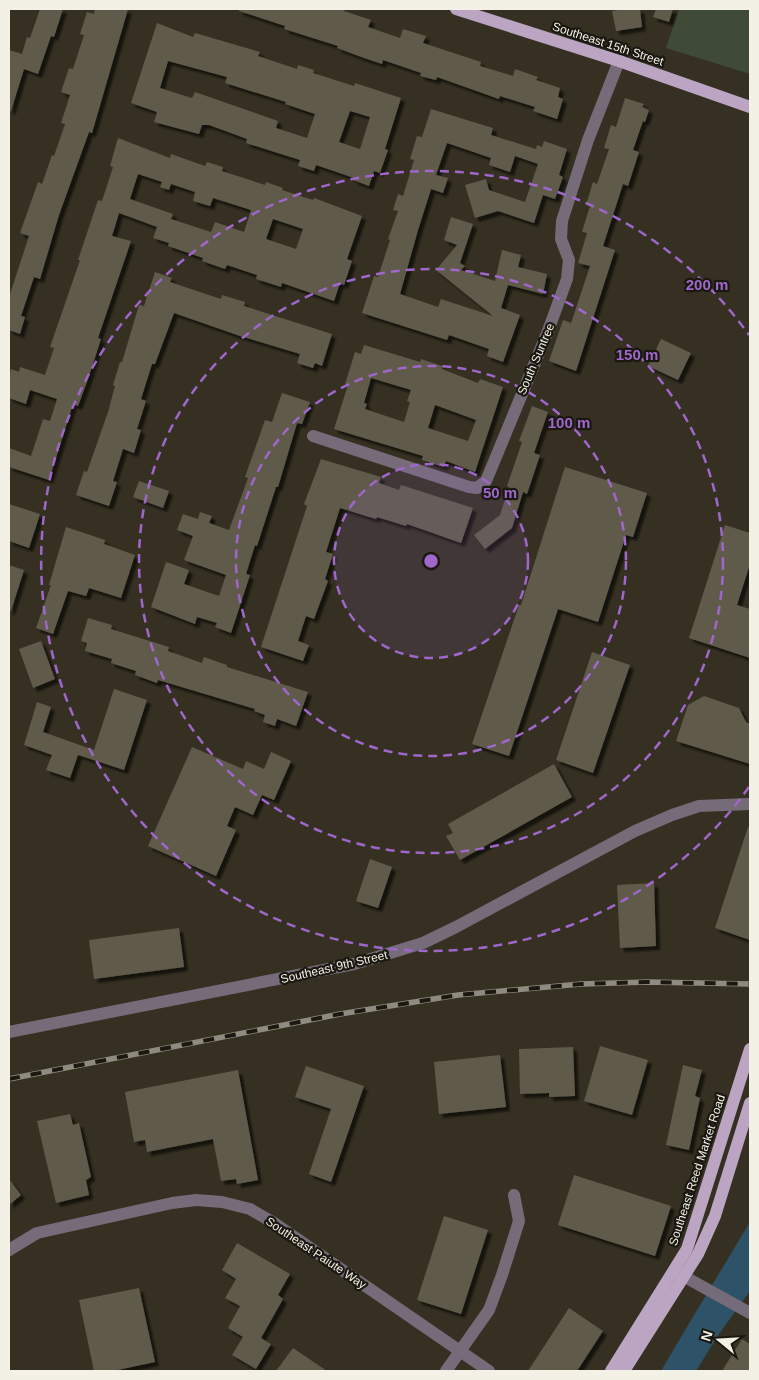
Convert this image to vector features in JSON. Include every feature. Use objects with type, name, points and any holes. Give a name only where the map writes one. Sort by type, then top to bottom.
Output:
[{"type":"main road","name":"Southeast 15th Street","points":[[456,9],[750,107]]},
{"type":"main road","name":"Southeast Reed Market Road","points":[[610,1371],[680,1274],[750,1048]]},
{"type":"main road","name":"Southeast Reed Market Road","points":[[624,1371],[715,1216],[750,1103]]},
{"type":"street","name":"South Suntree","points":[[313,436],[469,487],[477,488],[486,481],[548,331],[567,279],[569,260],[561,239],[562,221],[588,140],[619,62]]},
{"type":"street","name":"Southeast 9th Street","points":[[9,1032],[335,968],[386,955],[423,942],[462,924],[635,831],[672,814],[699,806],[750,804]]},
{"type":"street","points":[[446,1371],[489,1310],[519,1222],[514,1195]]},
{"type":"street","name":"Southeast Paiute Way","points":[[9,1250],[37,1233],[172,1203],[196,1200],[222,1202],[250,1209],[274,1223],[489,1371]]},
{"type":"street","points":[[680,1274],[750,1313]]},
{"type":"green space","points":[[679,9],[750,9],[750,74],[666,48]]},
{"type":"water","points":[[750,1222],[750,1291],[719,1334],[696,1371],[661,1371],[694,1315]]},
{"type":"building","points":[[40,9],[63,9],[54,37],[51,36],[38,74],[24,69],[11,111],[9,110],[9,50],[22,54],[27,37],[30,38]]},
{"type":"building","points":[[95,9],[128,9],[92,133],[89,132],[59,215],[40,279],[34,277],[21,316],[25,317],[20,334],[9,330],[9,297],[29,236],[20,233],[38,182],[42,184],[65,124],[61,123],[70,95],[61,92],[69,68],[73,69],[84,35],[80,34],[87,12],[94,14]]},
{"type":"building","points":[[239,9],[344,9],[344,11],[371,20],[368,27],[400,38],[403,29],[426,36],[423,43],[481,62],[480,66],[513,76],[515,69],[538,77],[536,80],[560,88],[558,97],[563,99],[557,119],[533,111],[535,107],[500,96],[499,99],[437,77],[436,80],[420,76],[421,73],[383,60],[382,64],[364,58],[337,48],[338,46],[284,29],[285,26],[239,11]]},
{"type":"building","points":[[640,9],[642,27],[616,31],[612,11]]},
{"type":"building","points":[[656,9],[673,9],[669,22],[653,17]]},
{"type":"building","points":[[157,23],[193,37],[195,33],[260,52],[258,56],[297,69],[298,65],[314,70],[313,73],[354,86],[355,83],[401,98],[385,149],[388,150],[380,173],[374,171],[369,186],[353,180],[354,178],[316,165],[314,171],[298,166],[300,160],[246,143],[247,139],[209,125],[202,125],[199,134],[154,122],[157,112],[131,103]],"holes":[[[168,61],[227,77],[225,83],[286,102],[285,104],[315,114],[307,138],[276,128],[278,121],[195,92],[192,98],[160,88]],[[350,111],[370,117],[360,149],[339,142]]]},
{"type":"building","points":[[625,98],[644,104],[642,107],[649,110],[633,150],[639,152],[628,186],[623,184],[603,246],[615,250],[576,371],[549,361],[563,320],[571,323],[590,266],[578,263],[587,233],[582,232],[590,206],[586,205],[593,182],[597,184],[609,149],[604,148],[611,125],[616,127]]},
{"type":"building","points":[[431,109],[493,128],[491,135],[536,149],[537,145],[542,147],[544,141],[567,149],[559,175],[563,177],[555,199],[543,195],[534,223],[498,211],[475,218],[465,185],[486,179],[489,190],[525,202],[538,164],[515,156],[510,172],[489,165],[491,158],[447,143],[436,175],[448,178],[443,193],[431,189],[418,230],[400,294],[438,307],[441,299],[493,316],[436,270],[457,245],[444,240],[451,217],[473,224],[460,263],[465,266],[461,270],[495,281],[502,250],[521,255],[518,267],[547,274],[543,294],[508,285],[501,308],[520,315],[503,362],[487,356],[489,349],[449,335],[447,340],[362,313],[374,276],[378,277],[390,240],[388,239],[398,211],[393,210],[398,194],[403,196],[414,160],[410,159],[417,136],[422,137]]},
{"type":"building","points":[[118,138],[170,158],[171,154],[205,166],[207,162],[223,167],[222,171],[265,185],[266,182],[283,188],[282,190],[313,200],[314,198],[362,216],[347,259],[352,261],[344,285],[340,283],[334,301],[282,283],[281,287],[256,279],[257,275],[227,265],[225,269],[202,261],[203,258],[168,246],[169,243],[153,238],[157,227],[119,213],[112,236],[131,241],[98,338],[101,339],[88,379],[78,406],[73,404],[49,480],[9,467],[9,448],[31,456],[43,419],[50,421],[57,399],[30,390],[26,404],[9,398],[9,377],[11,369],[19,372],[20,367],[45,375],[54,348],[50,347],[80,260],[78,260],[98,200],[102,201],[113,167],[110,166]],"holes":[[[138,174],[162,182],[160,187],[169,190],[171,184],[195,192],[193,201],[210,206],[213,198],[251,210],[244,232],[215,222],[211,232],[171,219],[173,214],[130,199]],[[273,219],[303,229],[296,249],[266,239]]]},
{"type":"building","points":[[155,272],[172,278],[170,282],[221,299],[222,295],[245,302],[244,306],[332,334],[322,366],[315,363],[313,368],[297,363],[300,354],[174,313],[155,364],[152,364],[141,399],[146,401],[137,429],[141,430],[134,453],[123,449],[113,481],[117,482],[109,506],[76,495],[84,471],[87,472],[108,412],[115,386],[113,385],[139,305],[144,306]]},
{"type":"building","points":[[661,339],[691,353],[678,380],[648,366]]},
{"type":"building","points":[[364,345],[420,362],[421,359],[442,366],[442,369],[478,383],[480,379],[503,387],[475,472],[446,461],[444,467],[422,460],[423,456],[334,429],[348,385],[345,384],[355,352],[361,354]],"holes":[[[371,378],[411,390],[407,401],[410,402],[404,422],[365,409],[367,404],[364,403]],[[435,405],[476,420],[468,441],[428,428]]]},
{"type":"building","points":[[282,393],[310,402],[302,424],[297,423],[278,487],[276,487],[257,546],[255,545],[246,574],[250,575],[231,633],[215,627],[217,623],[197,617],[195,624],[151,607],[166,562],[189,570],[184,584],[219,596],[226,575],[184,560],[193,536],[177,530],[183,514],[198,519],[200,512],[212,516],[209,523],[229,530],[248,478],[245,477],[265,420],[272,422]]},
{"type":"building","points":[[532,406],[548,412],[534,453],[540,455],[527,494],[523,492],[512,528],[485,549],[474,535],[500,515],[509,487],[507,486],[522,442],[519,441]]},
{"type":"building","points":[[321,459],[381,477],[379,483],[399,490],[401,485],[473,508],[461,543],[407,524],[406,526],[377,517],[376,519],[340,508],[326,552],[333,554],[325,579],[328,581],[314,619],[306,616],[298,641],[309,645],[303,661],[261,647],[307,506],[304,504]]},
{"type":"building","points":[[565,467],[647,493],[633,537],[626,535],[598,622],[558,609],[509,756],[472,744],[519,605],[521,605]]},
{"type":"building","points":[[139,481],[169,491],[163,508],[133,497]]},
{"type":"building","points":[[9,504],[40,514],[29,548],[9,541]]},
{"type":"building","points":[[725,525],[750,533],[750,564],[737,605],[750,609],[750,658],[689,638]]},
{"type":"building","points":[[66,527],[105,540],[104,544],[135,555],[121,598],[89,588],[86,596],[68,591],[53,634],[36,628],[51,585],[49,585]]},
{"type":"building","points":[[9,565],[24,570],[11,611],[9,611]]},
{"type":"building","points":[[88,618],[112,625],[111,629],[169,647],[168,651],[202,663],[204,657],[227,665],[227,667],[308,692],[296,726],[277,719],[275,726],[263,722],[265,715],[254,711],[255,709],[158,680],[157,683],[135,675],[136,671],[111,663],[112,659],[85,651],[87,643],[81,641]]},
{"type":"building","points":[[41,641],[55,679],[33,688],[19,649]]},
{"type":"building","points":[[592,652],[630,665],[593,773],[556,760]]},
{"type":"building","points":[[114,689],[147,700],[124,770],[78,755],[70,778],[46,770],[52,755],[24,745],[37,702],[51,707],[43,732],[94,750]]},
{"type":"building","points":[[704,696],[739,708],[746,722],[750,724],[750,764],[676,741],[688,705]]},
{"type":"building","points":[[192,747],[243,769],[246,761],[264,769],[271,752],[291,761],[274,800],[262,795],[253,815],[235,807],[227,826],[236,830],[216,876],[148,846]]},
{"type":"building","points":[[554,764],[572,797],[460,860],[446,836],[453,833],[448,824]]},
{"type":"building","points":[[748,827],[750,827],[750,940],[715,928]]},
{"type":"building","points":[[370,859],[392,867],[378,908],[356,901]]},
{"type":"building","points":[[654,883],[656,946],[620,948],[617,885]]},
{"type":"building","points":[[179,928],[184,967],[94,979],[89,940]]},
{"type":"building","points":[[600,1046],[648,1060],[632,1115],[584,1101]]},
{"type":"building","points":[[573,1047],[575,1096],[549,1097],[549,1093],[520,1094],[519,1049]]},
{"type":"building","points":[[500,1055],[506,1107],[439,1114],[434,1062]]},
{"type":"building","points":[[683,1065],[702,1070],[695,1096],[700,1098],[689,1150],[666,1145]]},
{"type":"building","points":[[306,1066],[364,1086],[331,1182],[309,1174],[331,1109],[295,1097]]},
{"type":"building","points":[[238,1070],[258,1180],[237,1184],[236,1179],[221,1181],[213,1139],[147,1152],[145,1140],[134,1142],[125,1092]]},
{"type":"building","points":[[70,1114],[73,1125],[79,1123],[91,1177],[86,1180],[89,1195],[56,1203],[37,1121]]},
{"type":"building","points":[[574,1175],[671,1206],[655,1256],[558,1225]]},
{"type":"building","points":[[9,1179],[21,1195],[9,1205]]},
{"type":"building","points":[[444,1216],[488,1230],[461,1314],[417,1300]]},
{"type":"building","points":[[237,1243],[290,1274],[278,1295],[283,1299],[261,1338],[271,1344],[256,1369],[232,1355],[243,1337],[228,1328],[240,1306],[225,1298],[236,1279],[222,1270]]},
{"type":"building","points":[[139,1288],[155,1362],[113,1371],[94,1371],[79,1300]]},
{"type":"building","points":[[569,1308],[603,1331],[577,1371],[528,1371]]},
{"type":"building","points":[[742,1339],[750,1344],[750,1371],[722,1371]]},
{"type":"building","points":[[293,1348],[327,1371],[276,1371]]},
{"type":"railway","points":[[9,1079],[340,1014],[458,995],[581,984],[648,982],[750,984]]}]
